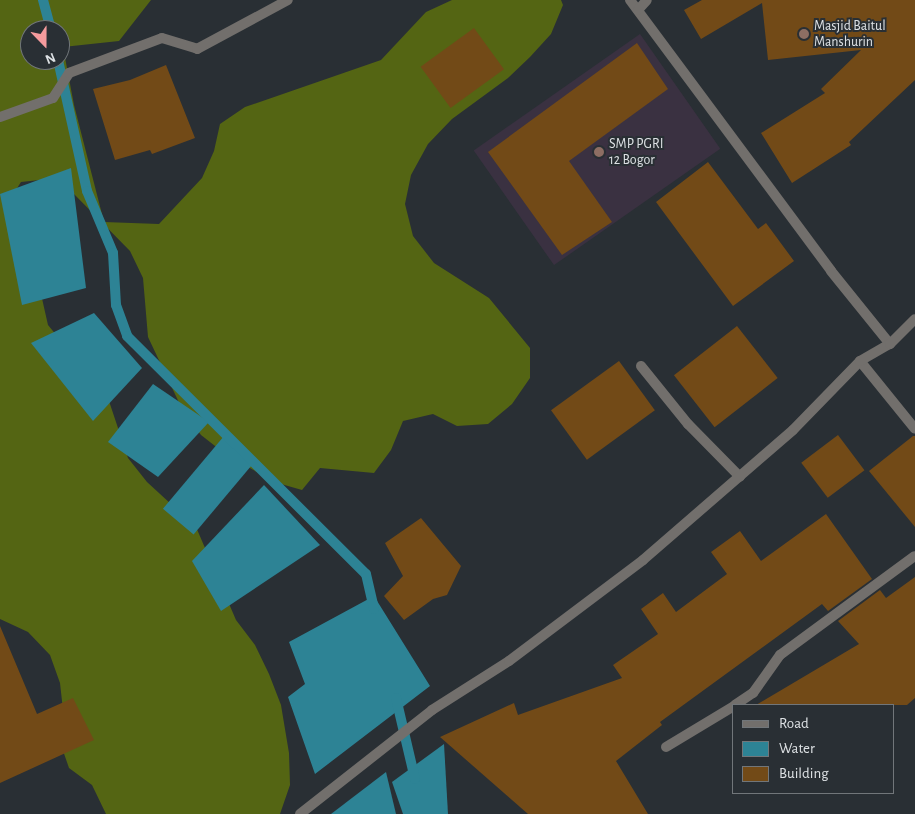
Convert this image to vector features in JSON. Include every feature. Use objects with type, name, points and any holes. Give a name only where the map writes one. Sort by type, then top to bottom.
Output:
[{"type":"street","points":[[0,117],[53,98],[69,74],[162,38],[197,49],[288,0]]},
{"type":"street","points":[[630,0],[830,271],[890,344]]},
{"type":"street","points":[[638,10],[647,0]]},
{"type":"street","points":[[300,814],[432,710],[509,661],[589,602],[740,477],[793,430],[860,361],[890,344],[915,319]]},
{"type":"street","points":[[860,361],[915,429]]},
{"type":"street","points":[[641,366],[688,424],[740,477]]},
{"type":"street","points":[[737,704],[753,694],[780,654],[915,556]]},
{"type":"street","points":[[666,747],[732,707]]},
{"type":"shaded area","name":"SMP PGRI 12 Bogor","points":[[640,34],[720,149],[554,265],[474,150]]},
{"type":"green space","points":[[0,0],[151,0],[119,41],[70,46],[70,20],[20,20],[20,70],[67,70],[74,105],[104,222],[159,224],[202,178],[214,151],[220,124],[245,107],[381,60],[426,12],[452,0],[561,0],[563,5],[551,34],[530,57],[508,78],[452,119],[428,144],[411,175],[405,204],[413,236],[434,263],[489,298],[530,348],[530,378],[512,404],[488,424],[457,426],[433,414],[403,421],[391,450],[374,473],[320,468],[302,490],[274,482],[224,453],[201,435],[183,411],[148,337],[143,278],[130,251],[72,192],[49,179],[21,182],[5,207],[41,294],[48,325],[108,398],[128,458],[147,482],[196,527],[236,620],[255,645],[269,674],[281,705],[289,753],[290,785],[280,814],[106,814],[92,785],[69,768],[60,742],[63,710],[60,683],[50,655],[28,632],[0,619]]},
{"type":"water","points":[[71,168],[86,288],[22,305],[0,194]]},
{"type":"water","points":[[94,313],[142,368],[93,421],[31,343]]},
{"type":"water","points":[[153,384],[209,422],[158,477],[108,442]]},
{"type":"water","points":[[224,436],[255,462],[194,534],[163,509]]},
{"type":"water","points":[[264,485],[320,545],[221,611],[192,561]]},
{"type":"water","points":[[374,596],[430,686],[315,774],[288,697],[305,684],[289,642]]},
{"type":"water","points":[[444,744],[448,814],[403,814],[392,782]]},
{"type":"water","points":[[386,772],[396,814],[331,814]]},
{"type":"building","points":[[702,0],[915,0],[915,80],[849,142],[851,145],[792,183],[761,133],[825,93],[821,89],[861,50],[768,60],[762,3],[701,39],[684,10]]},
{"type":"building","points":[[474,28],[504,69],[451,108],[421,67]]},
{"type":"building","points":[[637,43],[668,89],[569,161],[612,222],[562,255],[488,152]]},
{"type":"building","points":[[166,65],[195,138],[152,154],[150,150],[115,160],[93,89],[130,80]]},
{"type":"building","points":[[708,162],[758,229],[766,223],[794,261],[733,306],[656,202]]},
{"type":"building","points":[[737,326],[778,378],[715,427],[674,375]]},
{"type":"building","points":[[619,361],[655,410],[587,460],[551,410]]},
{"type":"building","points":[[838,435],[864,470],[828,498],[801,463]]},
{"type":"building","points":[[915,436],[915,527],[869,471]]},
{"type":"building","points":[[826,514],[872,579],[828,611],[822,604],[660,722],[662,725],[616,761],[648,814],[528,814],[440,737],[514,703],[518,715],[622,678],[613,665],[658,634],[641,609],[663,593],[676,612],[727,574],[711,552],[740,531],[761,561]]},
{"type":"building","points":[[421,518],[461,566],[447,595],[433,599],[404,620],[384,596],[403,576],[385,543]]},
{"type":"building","points":[[915,577],[915,698],[907,705],[758,704],[859,644],[838,621],[880,590],[886,598]]},
{"type":"building","points":[[0,626],[37,714],[73,698],[94,740],[0,783]]},
{"type":"waterway","points":[[43,0],[48,20]]},
{"type":"waterway","points":[[60,70],[87,191],[113,253],[116,305],[127,336],[366,574],[374,609]]},
{"type":"waterway","points":[[396,698],[415,779]]},
{"type":"place","name":"Masjid Baitul Manshurin","points":[[804,34]]},
{"type":"place","name":"SMP PGRI 12 Bogor","points":[[599,152]]}]
